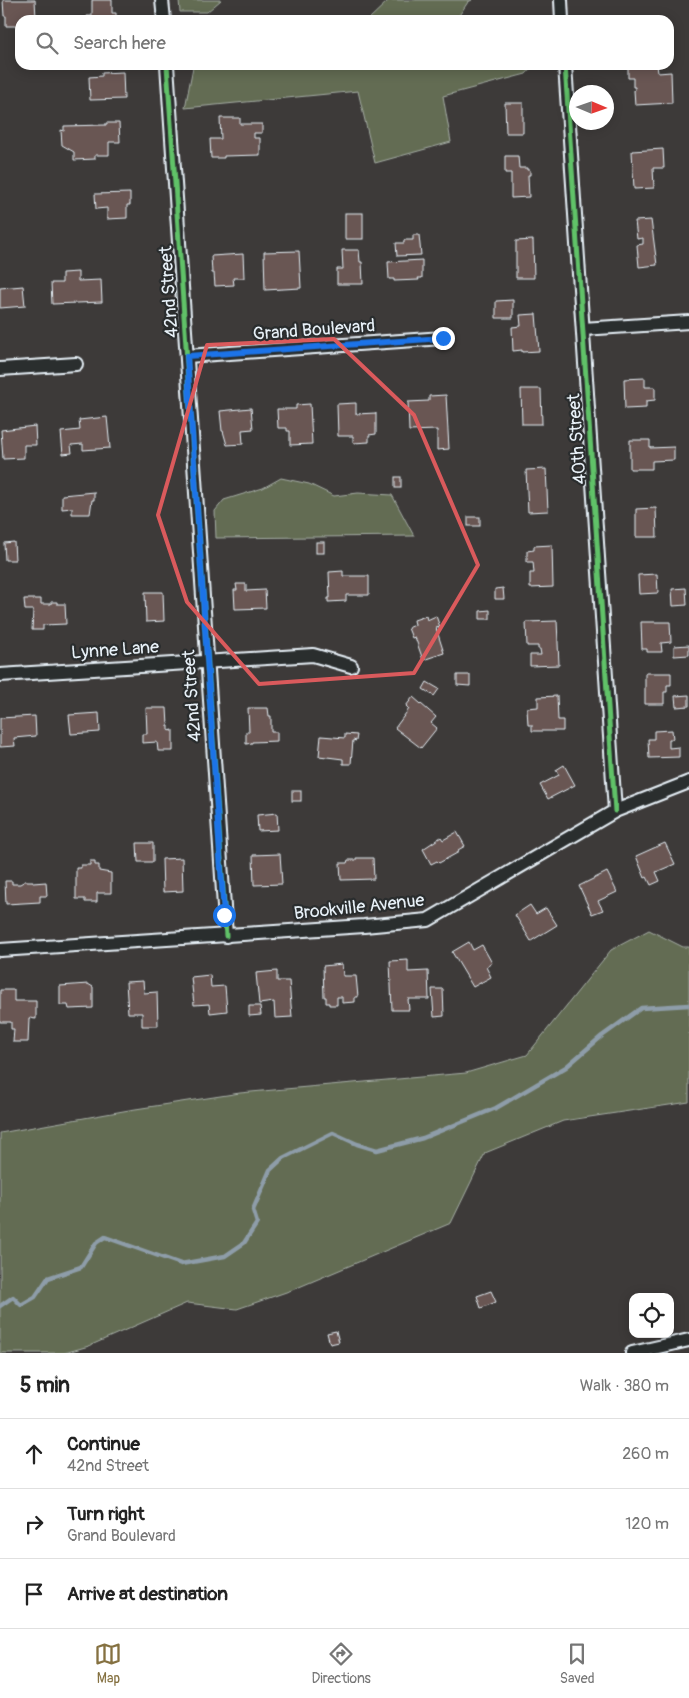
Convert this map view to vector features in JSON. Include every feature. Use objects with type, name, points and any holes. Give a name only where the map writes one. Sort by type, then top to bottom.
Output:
[{"type":"street","points":[[162,0],[164,15]]},
{"type":"street","points":[[561,0],[562,15]]},
{"type":"street","name":"42nd Street","points":[[167,70],[226,936]]},
{"type":"street","name":"40th Street","points":[[565,70],[615,811]]},
{"type":"street","points":[[583,329],[689,322]]},
{"type":"street","name":"Grand Boulevard","points":[[187,356],[443,338]]},
{"type":"street","points":[[0,369],[76,364]]},
{"type":"street","name":"Lynne Lane","points":[[0,675],[314,655],[351,666]]},
{"type":"street","name":"Brookville Avenue","points":[[0,950],[226,936],[428,920],[615,811],[689,782]]},
{"type":"street","points":[[632,1353],[689,1340]]},
{"type":"highlighted area","points":[[334,339],[414,415],[478,565],[414,673],[259,684],[187,602],[158,515],[207,345]]},
{"type":"green space","points":[[179,0],[221,0],[207,12],[180,12]]},
{"type":"green space","points":[[389,0],[472,0],[468,2],[459,15],[373,15]]},
{"type":"green space","points":[[192,70],[530,70],[526,74],[443,96],[451,142],[375,163],[358,91],[185,108]]},
{"type":"green space","points":[[281,478],[309,484],[334,496],[358,493],[392,495],[414,536],[216,538],[215,511],[224,500],[263,488]]},
{"type":"green space","points":[[649,930],[683,947],[689,947],[689,1102],[563,1121],[485,1153],[451,1223],[292,1290],[237,1309],[187,1303],[89,1346],[64,1353],[0,1353],[0,1133],[240,1093],[466,1073],[527,1055],[611,950]]},
{"type":"building","points":[[3,0],[35,0],[36,15],[15,15],[15,26],[6,26],[6,16],[4,16]]},
{"type":"building","points":[[92,0],[112,0],[112,13],[116,13],[116,15],[92,15]]},
{"type":"building","points":[[628,70],[658,70],[658,73],[671,72],[672,103],[635,105],[633,78],[628,78]]},
{"type":"building","points":[[123,72],[124,99],[90,100],[89,77],[102,76],[102,73]]},
{"type":"building","points":[[505,103],[523,103],[523,133],[506,133]]},
{"type":"building","points":[[220,118],[240,118],[240,124],[262,124],[262,133],[254,133],[254,138],[260,138],[260,155],[211,158],[210,139],[221,139]]},
{"type":"building","points":[[106,123],[119,123],[120,142],[109,142],[109,155],[95,155],[95,159],[74,160],[74,152],[62,145],[61,130],[64,131],[64,126],[106,125]]},
{"type":"building","points":[[663,149],[664,168],[653,168],[654,188],[634,189],[632,151]]},
{"type":"building","points":[[505,156],[518,156],[519,168],[530,170],[530,175],[528,175],[529,197],[511,198],[511,173],[505,173]]},
{"type":"building","points":[[130,193],[130,205],[127,205],[127,218],[107,219],[107,208],[96,209],[95,194]]},
{"type":"building","points":[[345,213],[363,213],[363,239],[345,239]]},
{"type":"building","points":[[651,220],[657,265],[639,267],[637,245],[643,244],[643,238],[637,239],[635,221]]},
{"type":"building","points":[[413,235],[419,235],[421,255],[397,256],[396,243],[404,243],[404,240],[413,240]]},
{"type":"building","points":[[533,240],[534,278],[516,278],[516,241]]},
{"type":"building","points":[[342,250],[359,250],[360,262],[362,262],[363,284],[337,284],[337,269],[343,269]]},
{"type":"building","points":[[299,251],[301,288],[265,290],[264,252]]},
{"type":"building","points":[[243,254],[244,278],[233,278],[234,285],[215,286],[211,256]]},
{"type":"building","points":[[422,260],[422,278],[418,278],[419,280],[394,281],[394,279],[389,279],[388,262]]},
{"type":"building","points":[[78,272],[78,281],[101,280],[102,302],[52,304],[51,283],[62,283],[62,273]]},
{"type":"building","points":[[23,286],[25,306],[0,308],[0,288]]},
{"type":"building","points":[[513,300],[513,318],[496,318],[496,301]]},
{"type":"building","points":[[536,314],[539,351],[513,351],[512,327],[521,326],[520,315]]},
{"type":"building","points":[[645,378],[645,387],[655,387],[655,400],[646,401],[646,408],[625,409],[624,379]]},
{"type":"building","points":[[521,389],[541,389],[542,424],[522,424]]},
{"type":"building","points":[[446,395],[449,449],[437,450],[437,430],[409,431],[408,402],[429,401],[429,396]]},
{"type":"building","points":[[356,403],[356,414],[376,413],[376,434],[369,435],[369,442],[353,443],[353,436],[338,436],[337,404]]},
{"type":"building","points":[[310,404],[312,444],[290,445],[290,431],[287,431],[287,428],[278,428],[277,409],[296,409],[296,405]]},
{"type":"building","points":[[251,408],[253,429],[242,430],[243,444],[227,445],[222,431],[220,411]]},
{"type":"building","points":[[107,417],[110,448],[83,450],[83,444],[71,445],[72,453],[63,454],[61,432],[80,430],[79,420]]},
{"type":"building","points":[[35,426],[36,445],[24,445],[24,458],[3,459],[1,430]]},
{"type":"building","points":[[630,440],[650,440],[650,448],[674,447],[674,460],[652,461],[652,469],[630,469]]},
{"type":"building","points":[[546,469],[548,511],[528,512],[526,470]]},
{"type":"building","points":[[395,477],[401,477],[401,488],[395,488]]},
{"type":"building","points":[[94,492],[90,514],[72,514],[72,508],[62,509],[62,495]]},
{"type":"building","points":[[656,508],[657,537],[636,537],[636,509]]},
{"type":"building","points":[[468,517],[480,517],[480,526],[468,526]]},
{"type":"building","points":[[14,542],[15,560],[5,560],[4,543]]},
{"type":"building","points":[[316,542],[324,542],[324,553],[316,553]]},
{"type":"building","points":[[552,545],[553,587],[530,588],[530,573],[534,573],[533,562],[527,562],[527,551],[534,550],[534,546]]},
{"type":"building","points":[[343,571],[343,576],[369,576],[369,595],[346,595],[346,601],[328,602],[328,598],[330,598],[329,572]]},
{"type":"building","points":[[657,574],[658,593],[639,594],[638,575]]},
{"type":"building","points":[[236,584],[246,584],[246,591],[265,590],[266,608],[235,609],[234,590],[237,590]]},
{"type":"building","points":[[503,588],[504,599],[495,599],[495,589]]},
{"type":"building","points":[[686,588],[687,605],[673,606],[672,589]]},
{"type":"building","points":[[145,592],[163,592],[164,621],[146,622]]},
{"type":"building","points":[[24,599],[41,599],[41,604],[57,602],[57,604],[65,604],[66,624],[43,625],[43,630],[32,630],[33,610],[25,610]]},
{"type":"building","points":[[490,610],[490,619],[480,619],[480,611]]},
{"type":"building","points":[[426,616],[427,620],[436,616],[440,627],[436,628],[444,653],[423,660],[415,637],[412,638],[408,628],[415,625],[414,620]]},
{"type":"building","points":[[557,621],[559,665],[530,666],[530,655],[541,655],[538,646],[527,646],[526,622]]},
{"type":"building","points":[[641,622],[670,622],[671,642],[661,643],[662,652],[647,652],[647,649],[642,649]]},
{"type":"building","points":[[689,645],[689,655],[674,656],[674,646]]},
{"type":"building","points":[[645,673],[671,673],[671,685],[667,685],[667,692],[664,692],[664,704],[645,704]]},
{"type":"building","points":[[457,675],[470,675],[470,686],[457,685]]},
{"type":"building","points":[[427,682],[439,689],[434,696],[423,689]]},
{"type":"building","points":[[689,695],[689,706],[676,707],[675,696]]},
{"type":"building","points":[[557,696],[558,720],[563,720],[563,731],[532,731],[532,725],[528,725],[527,708],[538,707],[538,697]]},
{"type":"building","points":[[413,697],[436,717],[431,723],[437,728],[421,748],[395,728],[409,709],[406,706]]},
{"type":"building","points":[[146,708],[167,708],[169,731],[173,730],[173,751],[158,751],[157,742],[142,743],[142,734],[147,734]]},
{"type":"building","points":[[248,708],[268,708],[269,716],[271,716],[271,732],[277,732],[277,741],[246,744],[246,732],[249,732]]},
{"type":"building","points":[[99,713],[100,732],[71,734],[69,715]]},
{"type":"building","points":[[35,716],[36,736],[14,738],[15,746],[0,747],[0,718]]},
{"type":"building","points":[[672,730],[673,739],[669,739],[669,748],[679,747],[679,757],[649,758],[648,739],[654,739],[654,731]]},
{"type":"building","points":[[345,734],[357,735],[356,741],[353,740],[351,764],[343,764],[343,759],[319,756],[321,736],[345,738]]},
{"type":"building","points":[[564,765],[575,785],[548,799],[540,785],[559,775],[556,770]]},
{"type":"building","points":[[292,791],[301,791],[301,801],[292,801]]},
{"type":"building","points":[[277,813],[278,830],[258,831],[257,815]]},
{"type":"building","points":[[457,832],[465,846],[458,850],[459,852],[439,863],[437,861],[431,864],[423,849],[441,837],[443,840]]},
{"type":"building","points":[[137,843],[153,843],[153,862],[138,862]]},
{"type":"building","points":[[665,843],[675,864],[656,872],[660,881],[651,885],[647,877],[645,878],[636,856]]},
{"type":"building","points":[[280,854],[282,884],[254,885],[253,855]]},
{"type":"building","points":[[182,858],[183,891],[163,892],[162,859]]},
{"type":"building","points":[[356,858],[373,858],[374,879],[341,880],[340,863],[347,863],[348,860],[356,860]]},
{"type":"building","points":[[90,861],[95,861],[95,865],[99,865],[99,871],[111,873],[111,893],[97,893],[97,902],[85,902],[85,899],[76,899],[76,868],[81,868],[81,865],[90,865]]},
{"type":"building","points":[[607,872],[617,892],[598,901],[603,910],[592,914],[579,886]]},
{"type":"building","points":[[5,881],[12,881],[12,884],[20,884],[25,881],[33,881],[33,883],[46,882],[47,896],[40,896],[40,902],[6,904]]},
{"type":"building","points":[[530,905],[536,914],[546,908],[557,925],[531,941],[515,915]]},
{"type":"building","points":[[469,942],[473,950],[482,945],[492,963],[486,967],[491,977],[473,987],[452,952]]},
{"type":"building","points":[[408,960],[408,972],[428,971],[429,999],[408,999],[409,1010],[392,1010],[390,961]]},
{"type":"building","points":[[342,964],[343,976],[356,976],[358,997],[355,997],[355,1002],[342,1003],[342,997],[337,997],[337,1005],[329,1005],[329,1003],[326,1003],[326,997],[324,997],[323,966]]},
{"type":"building","points":[[277,971],[277,981],[289,981],[292,1017],[275,1018],[274,1002],[259,1004],[256,973]]},
{"type":"building","points":[[210,975],[211,987],[225,986],[227,1011],[210,1013],[209,1004],[194,1005],[191,977]]},
{"type":"building","points":[[143,981],[144,993],[157,992],[158,1026],[142,1026],[142,1013],[128,1013],[126,982]]},
{"type":"building","points":[[88,984],[93,987],[93,1008],[69,1009],[68,1005],[60,1005],[60,986]]},
{"type":"building","points":[[432,989],[443,989],[444,1016],[434,1017]]},
{"type":"building","points":[[0,990],[14,990],[14,1001],[36,1001],[36,1019],[29,1018],[28,1042],[13,1042],[14,1029],[11,1029],[11,1022],[0,1022]]},
{"type":"building","points":[[249,1006],[260,1006],[261,1015],[249,1016]]},
{"type":"building","points":[[491,1291],[496,1302],[481,1308],[477,1296]]},
{"type":"building","points":[[336,1331],[339,1342],[330,1344],[327,1333]]},
{"type":"waterway","points":[[0,1306],[13,1297],[21,1305],[35,1297],[48,1278],[81,1267],[96,1243],[105,1237],[181,1264],[225,1256],[244,1243],[257,1223],[253,1210],[270,1170],[283,1158],[333,1133],[357,1144],[377,1150],[423,1138],[496,1108],[566,1067],[602,1036],[641,1008],[689,1005]]},
{"type":"cycle path","points":[[167,70],[226,936]]},
{"type":"cycle path","points":[[565,70],[615,811]]},
{"type":"route","points":[[224,915],[187,356],[443,338]]}]
